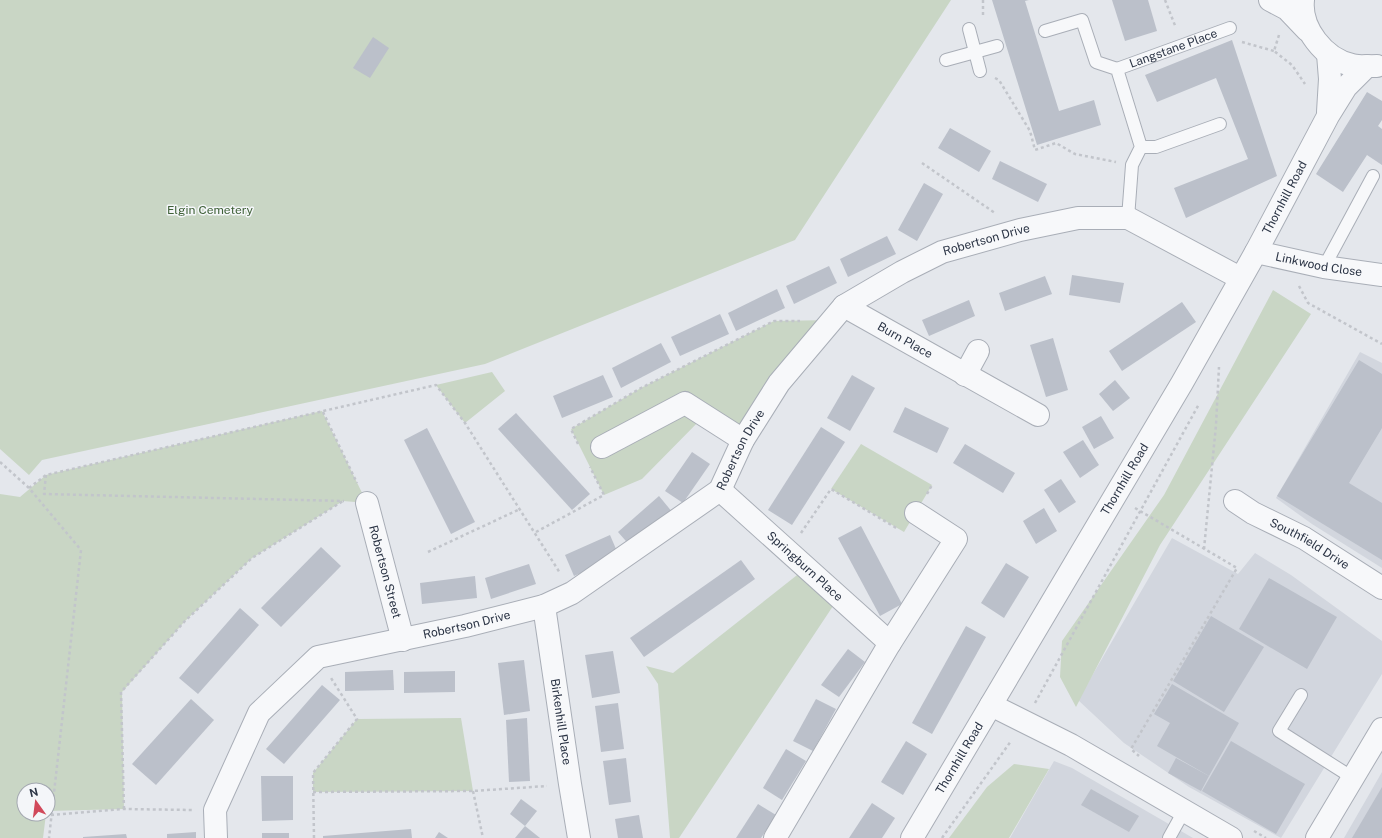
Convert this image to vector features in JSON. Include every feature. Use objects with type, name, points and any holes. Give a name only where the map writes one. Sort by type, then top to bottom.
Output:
[{"type":"street","points":[[1287,3],[1310,34],[1328,54],[1352,65],[1374,66]]},
{"type":"street","name":"Thornhill Road","points":[[1328,54],[1330,79],[1328,116]]},
{"type":"street","name":"Thornhill Road","points":[[912,838],[1115,497],[1256,252],[1328,116],[1346,87],[1374,66]]},
{"type":"street","name":"Robertson Drive","points":[[318,658],[403,640],[544,606],[572,593],[720,490],[743,440],[779,384],[844,306],[942,252],[1020,230],[1078,218],[1128,218],[1240,278]]},
{"type":"street","name":"Linkwood Close","points":[[1256,252],[1324,267],[1382,275]]},
{"type":"street","name":"Burn Place","points":[[844,306],[1038,415]]},
{"type":"street","points":[[965,375],[978,351]]},
{"type":"street","points":[[602,447],[685,403],[743,440]]},
{"type":"street","name":"Springburn Place","points":[[720,490],[890,643]]},
{"type":"street","name":"Southfield Drive","points":[[1235,501],[1253,513],[1304,538],[1382,588]]},
{"type":"street","name":"Robertson Street","points":[[366,503],[403,640]]},
{"type":"street","points":[[775,838],[890,643],[956,539],[916,514]]},
{"type":"street","name":"Birkenhill Place","points":[[544,606],[579,838]]},
{"type":"street","points":[[216,838],[215,810],[259,713],[318,658]]},
{"type":"street","points":[[991,704],[1071,745],[1185,809],[1231,838]]},
{"type":"street","points":[[1317,838],[1382,729]]},
{"type":"lane","name":"Langstane Place","points":[[1045,31],[1082,20],[1096,62],[1117,69],[1230,28]]},
{"type":"lane","points":[[969,29],[980,71]]},
{"type":"lane","points":[[946,60],[996,46]]},
{"type":"lane","name":"Langstane Place","points":[[1117,69],[1141,147]]},
{"type":"lane","points":[[1128,218],[1132,165],[1141,147],[1156,147],[1220,124]]},
{"type":"lane","points":[[1324,267],[1373,176]]},
{"type":"lane","points":[[1301,695],[1279,732],[1353,778]]},
{"type":"lane","points":[[1169,838],[1185,809]]},
{"type":"path","points":[[1165,0],[1183,46]]},
{"type":"path","points":[[1274,51],[1287,3]]},
{"type":"path","points":[[1215,34],[1274,51],[1292,65],[1328,116]]},
{"type":"path","points":[[980,71],[999,80],[1030,131],[1035,150],[1056,143],[1075,154],[1132,165]]},
{"type":"path","points":[[922,163],[1020,230]]},
{"type":"path","points":[[1299,284],[1308,303],[1382,344]]},
{"type":"path","points":[[1204,549],[1216,425],[1219,367]]},
{"type":"path","points":[[29,488],[46,475],[436,385],[465,422],[572,593]]},
{"type":"path","points":[[322,411],[366,503]]},
{"type":"path","points":[[0,462],[29,488],[81,550],[55,782]]},
{"type":"path","points":[[46,475],[44,494],[343,501],[366,503]]},
{"type":"path","points":[[788,552],[831,489],[904,532],[932,485]]},
{"type":"path","points":[[1115,497],[1237,568],[1131,749],[1142,759]]},
{"type":"path","points":[[124,809],[122,692],[186,621],[252,558],[343,501]]},
{"type":"path","points":[[428,552],[520,509]]},
{"type":"path","points":[[942,838],[1025,721],[1140,511]]},
{"type":"path","points":[[314,838],[313,773],[357,719],[318,658]]},
{"type":"path","points":[[314,792],[473,791],[570,784]]},
{"type":"path","points":[[473,791],[483,838]]},
{"type":"path","points":[[56,815],[124,809],[215,810]]},
{"type":"path","points":[[49,838],[50,822]]},
{"type":"shaded area","points":[[1360,352],[1382,363],[1382,568],[1312,524],[1276,498]]},
{"type":"shaded area","points":[[1172,538],[1238,574],[1255,553],[1291,575],[1382,641],[1382,674],[1281,838],[1189,787],[1124,743],[1078,700]]},
{"type":"shaded area","points":[[1054,761],[1072,768],[1193,838],[1010,838]]},
{"type":"shaded area","points":[[1382,772],[1382,838],[1344,838]]},
{"type":"green space","name":"Elgin Cemetery","points":[[0,0],[951,0],[795,240],[485,364],[42,460],[29,475],[0,449]]},
{"type":"green space","points":[[1273,290],[1311,314],[1160,545],[1076,707],[1060,677],[1062,641],[1164,495]]},
{"type":"green space","points":[[833,320],[743,440],[704,416],[642,479],[604,495],[571,429],[641,388],[774,321]]},
{"type":"green space","points":[[492,372],[505,391],[465,423],[436,385]]},
{"type":"green space","points":[[322,411],[367,503],[343,501],[252,558],[185,621],[122,692],[124,809],[56,811],[56,782],[16,782],[16,822],[45,822],[43,838],[0,838],[0,494],[20,497],[46,475]]},
{"type":"green space","points":[[861,444],[932,485],[904,532],[831,489]]},
{"type":"green space","points":[[806,568],[839,597],[679,838],[670,838],[658,684],[646,666],[673,673]]},
{"type":"green space","points":[[461,718],[473,791],[313,792],[313,773],[357,719]]},
{"type":"green space","points":[[1014,764],[1049,769],[1009,838],[949,838],[987,787]]},
{"type":"building","points":[[992,0],[1029,0],[1025,1],[1059,111],[1094,100],[1101,125],[1037,145]]},
{"type":"building","points":[[1112,0],[1148,0],[1157,31],[1125,41]]},
{"type":"building","points":[[373,37],[389,48],[370,78],[353,68]]},
{"type":"building","points":[[1232,40],[1277,176],[1186,218],[1174,188],[1248,159],[1216,78],[1157,102],[1145,75]]},
{"type":"building","points":[[1367,92],[1382,101],[1382,120],[1378,126],[1382,129],[1382,165],[1367,155],[1343,192],[1316,174]]},
{"type":"building","points":[[950,128],[991,151],[979,172],[938,148]]},
{"type":"building","points":[[1000,161],[1047,184],[1038,202],[992,179]]},
{"type":"building","points":[[924,183],[943,194],[917,241],[898,230]]},
{"type":"building","points":[[887,236],[896,254],[848,277],[840,259]]},
{"type":"building","points":[[829,266],[837,283],[794,304],[786,286]]},
{"type":"building","points":[[1072,275],[1124,283],[1120,303],[1069,295]]},
{"type":"building","points":[[1045,276],[1052,294],[1005,311],[999,293]]},
{"type":"building","points":[[777,289],[785,308],[736,331],[728,313]]},
{"type":"building","points":[[969,300],[975,316],[929,336],[922,320]]},
{"type":"building","points":[[1182,302],[1196,322],[1122,371],[1109,351]]},
{"type":"building","points":[[720,314],[729,334],[680,356],[671,337]]},
{"type":"building","points":[[1053,338],[1068,390],[1046,397],[1030,345]]},
{"type":"building","points":[[661,343],[671,362],[621,388],[612,368]]},
{"type":"building","points":[[1359,360],[1382,374],[1382,428],[1349,483],[1382,503],[1382,560],[1277,496]]},
{"type":"building","points":[[603,375],[613,397],[562,418],[553,396]]},
{"type":"building","points":[[852,375],[875,388],[850,431],[827,418]]},
{"type":"building","points":[[1115,380],[1130,398],[1113,411],[1099,394]]},
{"type":"building","points":[[905,407],[949,428],[937,453],[893,432]]},
{"type":"building","points":[[516,413],[590,494],[572,510],[498,429]]},
{"type":"building","points":[[1101,416],[1114,438],[1094,449],[1082,427]]},
{"type":"building","points":[[821,427],[845,442],[792,525],[768,510]]},
{"type":"building","points":[[427,428],[475,522],[451,534],[404,440]]},
{"type":"building","points":[[1083,440],[1099,465],[1080,478],[1063,452]]},
{"type":"building","points":[[965,444],[1015,473],[1003,493],[953,463]]},
{"type":"building","points":[[692,452],[710,464],[683,503],[665,491]]},
{"type":"building","points":[[1061,479],[1076,502],[1059,513],[1044,490]]},
{"type":"building","points":[[659,496],[673,513],[632,548],[618,532]]},
{"type":"building","points":[[1044,508],[1057,531],[1036,544],[1023,521]]},
{"type":"building","points":[[861,526],[902,604],[880,616],[838,538]]},
{"type":"building","points":[[610,535],[619,556],[574,576],[565,555]]},
{"type":"building","points":[[321,547],[341,566],[281,627],[261,608]]},
{"type":"building","points":[[741,560],[755,579],[644,657],[630,638]]},
{"type":"building","points":[[1006,563],[1029,577],[1004,618],[981,603]]},
{"type":"building","points":[[529,564],[536,584],[491,599],[485,578]]},
{"type":"building","points":[[475,576],[477,598],[422,604],[420,583]]},
{"type":"building","points":[[1269,578],[1337,617],[1307,669],[1239,629]]},
{"type":"building","points":[[240,608],[259,625],[198,694],[179,678]]},
{"type":"building","points":[[1211,616],[1264,647],[1224,712],[1173,681]]},
{"type":"building","points":[[966,626],[986,637],[932,734],[912,723]]},
{"type":"building","points":[[848,649],[865,662],[839,697],[821,685]]},
{"type":"building","points":[[613,651],[620,693],[592,698],[585,655]]},
{"type":"building","points":[[524,660],[530,711],[504,715],[498,663]]},
{"type":"building","points":[[393,670],[394,690],[345,691],[345,672]]},
{"type":"building","points":[[455,671],[455,692],[404,693],[404,672]]},
{"type":"building","points":[[1172,684],[1239,723],[1209,776],[1157,746],[1170,723],[1154,714]]},
{"type":"building","points":[[322,685],[340,700],[284,764],[266,749]]},
{"type":"building","points":[[191,699],[214,720],[156,785],[132,764]]},
{"type":"building","points":[[816,699],[836,709],[813,751],[793,741]]},
{"type":"building","points":[[618,703],[624,749],[601,752],[595,706]]},
{"type":"building","points":[[527,718],[530,781],[509,782],[506,720]]},
{"type":"building","points":[[906,741],[927,754],[903,795],[881,782]]},
{"type":"building","points":[[1231,741],[1305,784],[1276,834],[1202,791]]},
{"type":"building","points":[[786,749],[806,761],[782,800],[763,788]]},
{"type":"building","points":[[626,758],[631,802],[609,805],[603,761]]},
{"type":"building","points":[[1176,758],[1209,776],[1201,791],[1168,773]]},
{"type":"building","points":[[261,776],[293,776],[293,820],[262,821]]},
{"type":"building","points":[[1382,787],[1382,838],[1352,838]]},
{"type":"building","points":[[1091,789],[1139,816],[1129,832],[1081,805]]},
{"type":"building","points":[[521,799],[537,811],[525,826],[510,814]]},
{"type":"building","points":[[872,803],[895,818],[882,838],[849,838]]},
{"type":"building","points":[[758,804],[776,815],[761,838],[736,838]]},
{"type":"building","points":[[639,815],[643,838],[618,838],[615,819]]},
{"type":"building","points":[[525,826],[540,838],[515,838]]},
{"type":"building","points":[[411,829],[412,838],[323,838],[323,836]]},
{"type":"building","points":[[196,832],[196,838],[167,838],[167,834]]},
{"type":"building","points":[[439,832],[448,838],[435,838]]},
{"type":"building","points":[[262,833],[289,833],[289,838],[262,838]]},
{"type":"building","points":[[126,834],[127,838],[83,838],[83,837]]}]
